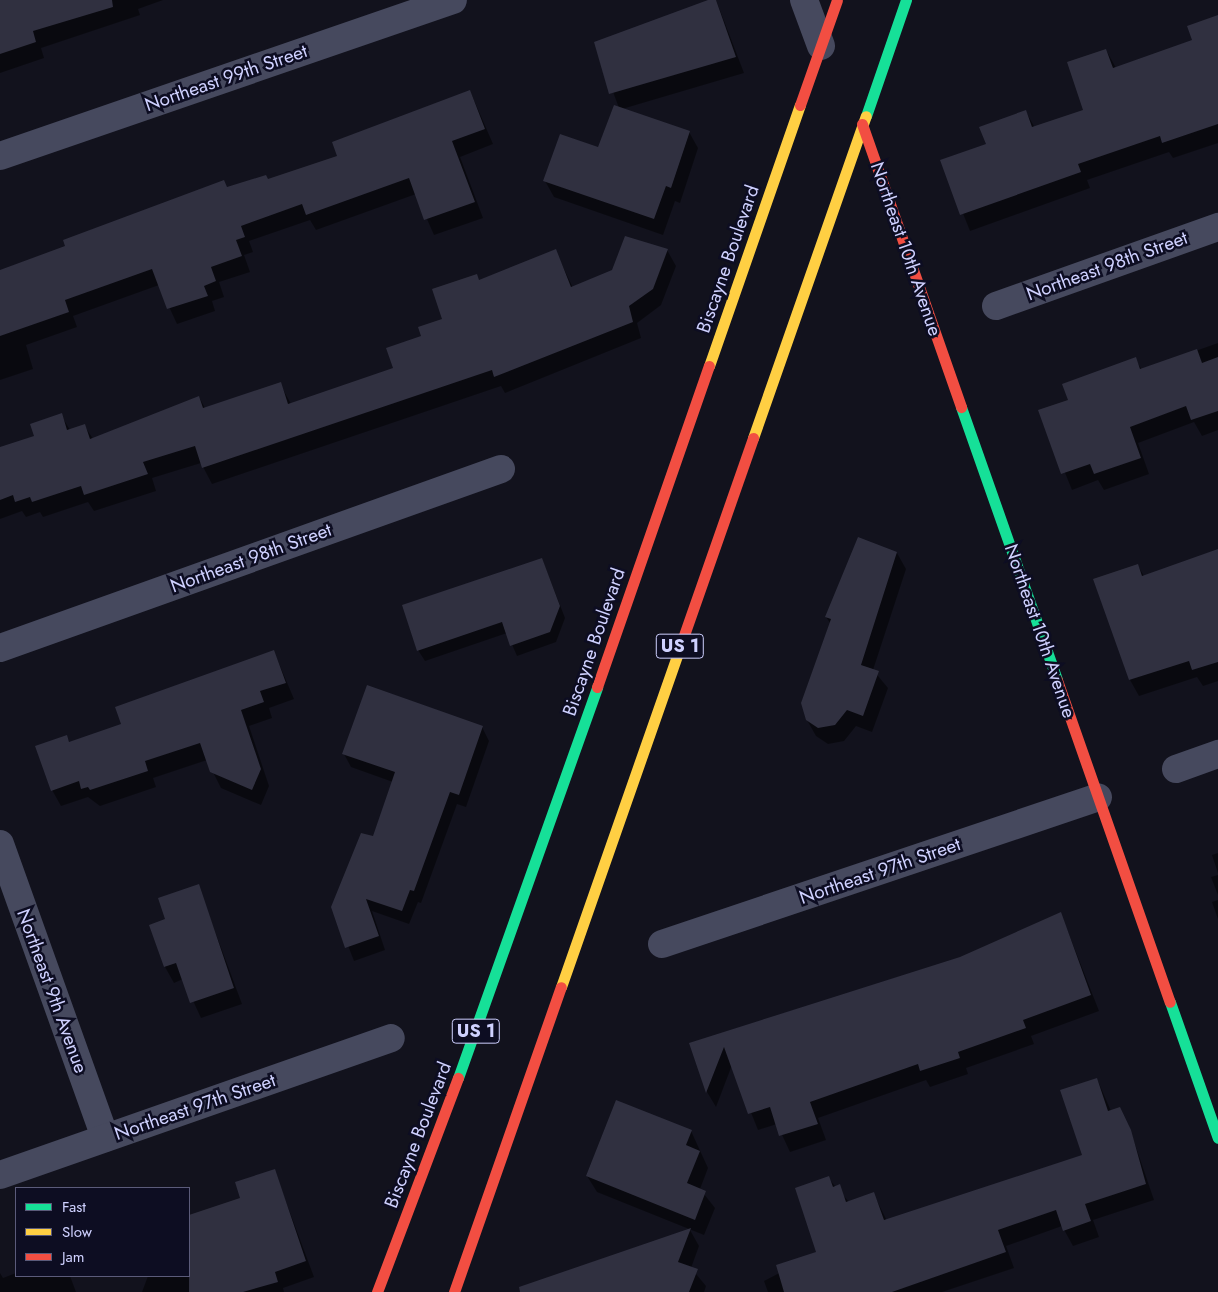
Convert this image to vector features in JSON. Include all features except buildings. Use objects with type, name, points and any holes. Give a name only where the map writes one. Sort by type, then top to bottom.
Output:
[{"type":"main road","name":"Biscayne Boulevard","points":[[377,1292],[488,999],[837,0]]},
{"type":"main road","name":"US 1","points":[[454,1292],[906,0]]},
{"type":"main road","name":"Northeast 10th Avenue","points":[[862,124],[1218,1138]]},
{"type":"street","name":"Northeast 99th Street","points":[[0,156],[453,0]]},
{"type":"street","points":[[804,0],[821,46]]},
{"type":"street","name":"Northeast 98th Street","points":[[996,306],[1218,227]]},
{"type":"street","name":"Northeast 98th Street","points":[[0,648],[501,468]]},
{"type":"street","points":[[1176,769],[1218,754]]},
{"type":"street","name":"Northeast 97th Street","points":[[662,944],[1098,797]]},
{"type":"street","name":"Northeast 9th Avenue","points":[[0,844],[105,1138]]},
{"type":"street","name":"Northeast 97th Street","points":[[0,1175],[391,1038]]},
{"type":"traffic: fast","points":[[866,116],[906,0]]},
{"type":"traffic: fast","points":[[961,407],[1057,680]]},
{"type":"traffic: fast","points":[[458,1078],[597,687]]},
{"type":"traffic: fast","points":[[1170,1002],[1218,1138]]},
{"type":"traffic: slow","points":[[709,366],[800,105]]},
{"type":"traffic: slow","points":[[753,438],[866,116]]},
{"type":"traffic: slow","points":[[561,987],[683,638]]},
{"type":"traffic: jam","points":[[800,105],[837,0]]},
{"type":"traffic: jam","points":[[862,124],[961,407]]},
{"type":"traffic: jam","points":[[597,687],[709,366]]},
{"type":"traffic: jam","points":[[683,638],[753,438]]},
{"type":"traffic: jam","points":[[1057,680],[1170,1002]]},
{"type":"traffic: jam","points":[[454,1292],[561,987]]},
{"type":"traffic: jam","points":[[377,1292],[458,1078]]}]
